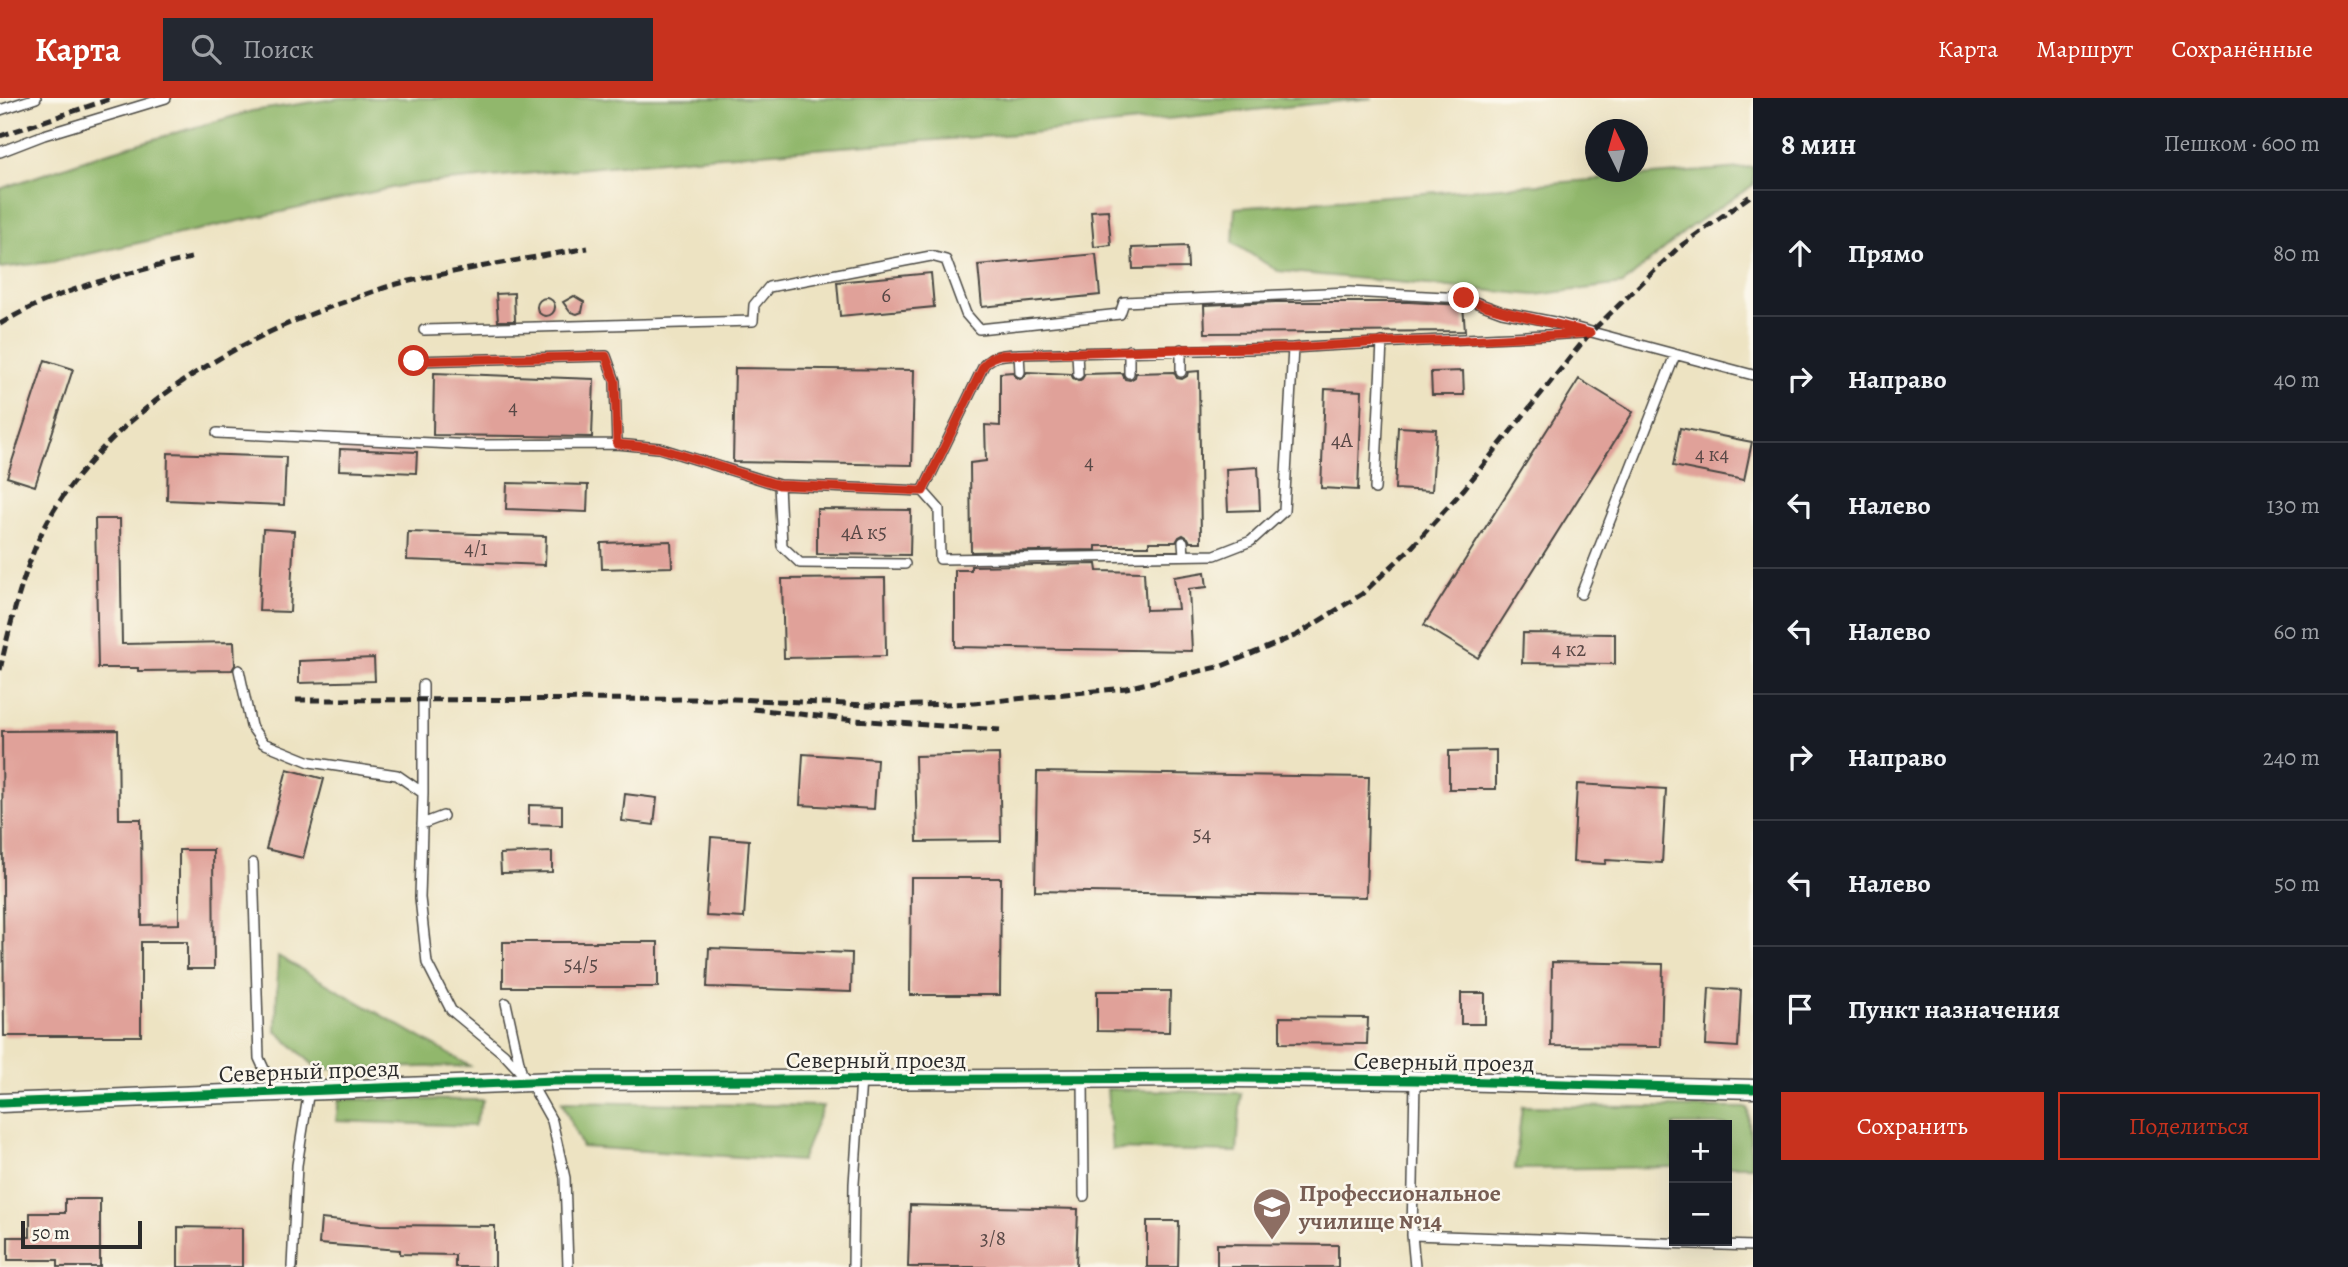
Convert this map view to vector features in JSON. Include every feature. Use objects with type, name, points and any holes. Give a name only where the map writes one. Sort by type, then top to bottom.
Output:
[{"type":"street","name":"Северный проезд","points":[[0,1102],[309,1090],[525,1077],[1415,1080],[1753,1089]]},
{"type":"lane","points":[[0,110],[36,98]]},
{"type":"lane","points":[[0,152],[44,135],[166,98]]},
{"type":"lane","points":[[424,330],[753,321],[754,305],[769,287],[931,256],[946,260],[966,314],[979,329],[1120,314],[1124,303],[1349,292],[1464,298],[1502,312],[1554,322],[1753,374]]},
{"type":"lane","points":[[923,491],[984,365],[999,355],[1293,348],[1590,333]]},
{"type":"lane","points":[[1375,489],[1382,342]]},
{"type":"lane","points":[[217,433],[475,445],[617,444],[659,448],[779,485],[923,491],[939,509],[940,559],[1130,551],[1214,555],[1251,541],[1284,511],[1293,348]]},
{"type":"lane","points":[[1181,349],[1181,372]]},
{"type":"lane","points":[[1129,351],[1129,373]]},
{"type":"lane","points":[[1077,352],[1078,374]]},
{"type":"lane","points":[[1019,354],[1020,372]]},
{"type":"lane","points":[[1581,594],[1675,355]]},
{"type":"lane","points":[[414,361],[606,356],[615,381],[617,444]]},
{"type":"lane","points":[[779,485],[782,545],[800,564],[905,564]]},
{"type":"lane","points":[[1183,542],[1184,555]]},
{"type":"lane","points":[[239,670],[251,726],[263,743],[310,762],[397,775],[423,793]]},
{"type":"lane","points":[[424,685],[420,898],[427,963],[451,1010],[503,1054],[525,1077],[552,1121],[565,1178],[568,1267]]},
{"type":"lane","points":[[422,824],[443,816]]},
{"type":"lane","points":[[253,863],[259,1058],[274,1091]]},
{"type":"lane","points":[[506,1003],[525,1077]]},
{"type":"lane","points":[[853,1267],[854,1184],[861,1079]]},
{"type":"lane","points":[[1083,1079],[1084,1196]]},
{"type":"lane","points":[[1415,1080],[1412,1235],[1415,1267]]},
{"type":"lane","points":[[292,1267],[297,1165],[309,1090]]},
{"type":"lane","points":[[1412,1235],[1753,1246]]},
{"type":"green space","points":[[341,98],[1372,98],[1031,133],[694,158],[405,185],[51,262],[0,268],[0,189],[102,154],[252,111]]},
{"type":"green space","points":[[1753,167],[1753,185],[1690,227],[1623,284],[1535,295],[1278,271],[1233,243],[1235,208],[1585,180],[1648,182],[1648,175]]},
{"type":"green space","points":[[278,956],[470,1066],[318,1069],[276,1031]]},
{"type":"green space","points":[[1107,1089],[1241,1093],[1237,1152],[1112,1149]]},
{"type":"green space","points":[[339,1099],[483,1100],[474,1126],[336,1121]]},
{"type":"green space","points":[[562,1102],[823,1106],[801,1161],[582,1147]]},
{"type":"green space","points":[[1522,1106],[1748,1108],[1752,1166],[1732,1166],[1732,1120],[1669,1120],[1669,1167],[1515,1169]]},
{"type":"building","points":[[1108,210],[1111,245],[1094,247],[1091,211]]},
{"type":"building","points":[[1187,246],[1188,268],[1133,269],[1132,248]]},
{"type":"building","points":[[1096,254],[1100,295],[982,307],[978,265]]},
{"type":"building","points":[[931,273],[934,307],[840,316],[837,282]]},
{"type":"building","points":[[514,293],[515,321],[498,321],[496,294]]},
{"type":"building","points":[[574,296],[584,302],[582,312],[577,314],[570,312],[563,302]]},
{"type":"building","points":[[546,298],[552,301],[555,307],[552,313],[546,316],[540,313],[537,307],[540,301]]},
{"type":"building","points":[[1409,302],[1463,305],[1465,331],[1205,333],[1204,305]]},
{"type":"building","points":[[45,360],[73,369],[35,486],[7,477]]},
{"type":"building","points":[[735,368],[914,370],[912,465],[733,462]]},
{"type":"building","points":[[1199,371],[1201,542],[1190,542],[1183,535],[1176,542],[1149,542],[1149,546],[1096,546],[1096,550],[971,552],[970,463],[986,461],[985,425],[1000,426],[1000,373],[1013,372],[1020,379],[1027,372],[1071,374],[1078,381],[1085,374],[1122,373],[1125,379],[1130,380],[1136,373],[1174,372],[1177,378],[1182,379],[1188,372]]},
{"type":"building","points":[[1463,371],[1464,395],[1432,395],[1431,372]]},
{"type":"building","points":[[434,373],[594,379],[592,437],[433,435]]},
{"type":"building","points":[[1579,379],[1633,412],[1478,658],[1424,625]]},
{"type":"building","points":[[1325,389],[1362,391],[1358,490],[1321,488]]},
{"type":"building","points":[[1398,427],[1436,429],[1432,491],[1395,489]]},
{"type":"building","points":[[1680,428],[1752,442],[1744,480],[1673,466]]},
{"type":"building","points":[[340,449],[417,452],[416,473],[339,470]]},
{"type":"building","points":[[168,453],[286,457],[284,505],[167,500]]},
{"type":"building","points":[[1258,467],[1260,510],[1228,511],[1226,469]]},
{"type":"building","points":[[507,483],[588,485],[587,512],[506,509]]},
{"type":"building","points":[[817,509],[911,510],[910,555],[817,554]]},
{"type":"building","points":[[95,519],[120,519],[122,644],[234,642],[235,665],[232,670],[138,671],[138,668],[98,668]]},
{"type":"building","points":[[263,529],[294,531],[290,612],[259,611]]},
{"type":"building","points":[[408,532],[546,536],[545,565],[407,560]]},
{"type":"building","points":[[671,541],[672,567],[602,569],[601,543]]},
{"type":"building","points":[[1096,564],[1097,571],[1144,572],[1146,610],[1178,609],[1174,577],[1205,572],[1207,587],[1189,589],[1192,651],[955,647],[955,570],[971,570],[971,566]]},
{"type":"building","points":[[885,578],[886,656],[784,658],[782,579]]},
{"type":"building","points":[[1523,633],[1615,634],[1615,664],[1522,663]]},
{"type":"building","points":[[374,658],[375,681],[299,683],[299,661]]},
{"type":"building","points":[[118,730],[119,819],[141,819],[142,925],[179,924],[179,850],[213,850],[214,969],[187,969],[187,942],[141,942],[141,1036],[4,1036],[2,731]]},
{"type":"building","points":[[1496,750],[1496,789],[1449,789],[1449,751]]},
{"type":"building","points":[[803,754],[877,759],[874,809],[800,805]]},
{"type":"building","points":[[999,754],[1001,841],[917,842],[915,756]]},
{"type":"building","points":[[287,769],[324,779],[303,858],[266,849]]},
{"type":"building","points":[[1037,772],[1369,777],[1366,897],[1035,891]]},
{"type":"building","points":[[1577,784],[1666,789],[1662,863],[1606,860],[1605,864],[1573,862]]},
{"type":"building","points":[[625,794],[657,798],[654,825],[622,821]]},
{"type":"building","points":[[529,805],[562,806],[562,825],[529,824]]},
{"type":"building","points":[[711,837],[749,840],[744,918],[706,916]]},
{"type":"building","points":[[552,852],[552,872],[501,873],[500,854]]},
{"type":"building","points":[[911,878],[1001,878],[1000,995],[910,995]]},
{"type":"building","points":[[503,942],[658,942],[658,987],[503,987]]},
{"type":"building","points":[[709,948],[852,953],[851,992],[707,987]]},
{"type":"building","points":[[1552,962],[1663,964],[1661,1047],[1551,1046]]},
{"type":"building","points":[[1709,988],[1741,990],[1738,1047],[1706,1045]]},
{"type":"building","points":[[1097,991],[1170,991],[1169,1032],[1097,1031]]},
{"type":"building","points":[[1461,993],[1485,993],[1485,1024],[1461,1024]]},
{"type":"building","points":[[1280,1017],[1368,1018],[1367,1044],[1280,1043]]},
{"type":"building","points":[[65,1199],[100,1199],[100,1267],[58,1267],[58,1260],[8,1260],[8,1237],[30,1237],[30,1213],[65,1213]]},
{"type":"building","points":[[910,1205],[1078,1209],[1076,1267],[908,1267]]},
{"type":"building","points":[[321,1219],[381,1225],[495,1226],[495,1267],[455,1267],[455,1255],[400,1254],[400,1250],[319,1244]]},
{"type":"building","points":[[1147,1221],[1179,1221],[1178,1267],[1147,1267]]},
{"type":"building","points":[[178,1227],[242,1228],[242,1267],[178,1267]]},
{"type":"building","points":[[1217,1244],[1338,1245],[1338,1267],[1217,1267]]},
{"type":"railway","points":[[0,136],[113,98]]},
{"type":"railway","points":[[296,700],[733,699],[891,706],[974,703],[1126,688],[1222,666],[1297,635],[1362,594],[1411,548],[1464,489],[1590,333],[1678,248],[1753,194]]},
{"type":"railway","points":[[0,670],[27,569],[51,515],[78,477],[109,442],[144,410],[182,382],[264,335],[382,289],[447,273],[588,248]]},
{"type":"railway","points":[[0,324],[69,291],[191,258]]},
{"type":"railway","points":[[753,709],[855,720],[1000,730]]},
{"type":"cycle path","points":[[0,1103],[554,1081],[1236,1078],[1753,1089]]},
{"type":"place","name":"Профессиональное училище №14","points":[[1272,1241]]},
{"type":"route","points":[[414,361],[606,356],[615,381],[617,444],[659,448],[779,485],[923,491],[984,365],[999,355],[1293,348],[1590,333],[1554,322],[1502,312],[1464,298]]}]
